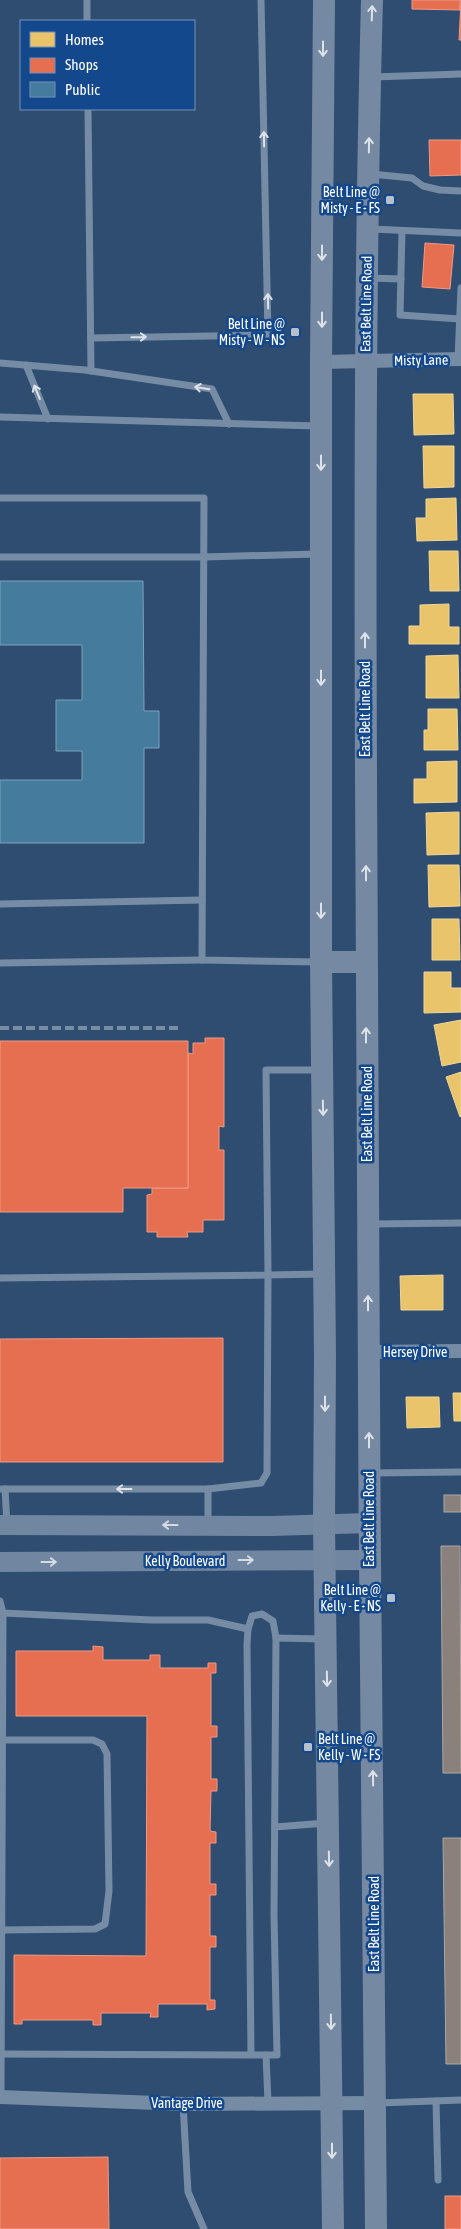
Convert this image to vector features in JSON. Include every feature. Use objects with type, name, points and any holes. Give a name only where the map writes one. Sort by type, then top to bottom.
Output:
[{"type":"main road","points":[[324,0],[321,362],[321,962],[324,1524],[333,2229]]},
{"type":"main road","name":"East Belt Line Road","points":[[372,0],[365,361],[366,962],[368,1524],[376,2229]]},
{"type":"main road","points":[[321,962],[366,962]]},
{"type":"street","name":"Misty Lane","points":[[321,362],[459,359]]},
{"type":"street","name":"Hersey Drive","points":[[368,1352],[461,1351]]},
{"type":"street","points":[[4,1525],[208,1524],[272,1526],[368,1524]]},
{"type":"street","name":"Kelly Boulevard","points":[[0,1562],[369,1560]]},
{"type":"street","name":"Vantage Drive","points":[[1,2097],[183,2104],[268,2102],[375,2103]]},
{"type":"lane","points":[[87,0],[87,20]]},
{"type":"lane","points":[[90,338],[268,335],[261,0]]},
{"type":"lane","points":[[370,78],[461,74]]},
{"type":"lane","points":[[88,110],[91,371]]},
{"type":"lane","points":[[368,174],[412,178],[424,186],[440,190],[461,191]]},
{"type":"lane","points":[[368,229],[461,234]]},
{"type":"lane","points":[[402,231],[400,315],[460,319]]},
{"type":"lane","points":[[366,278],[401,279]]},
{"type":"lane","points":[[459,359],[461,288]]},
{"type":"lane","points":[[0,363],[91,371],[212,389],[229,424]]},
{"type":"lane","points":[[26,365],[48,419]]},
{"type":"lane","points":[[0,417],[321,426]]},
{"type":"lane","points":[[0,498],[204,498],[202,960]]},
{"type":"lane","points":[[0,557],[204,557],[322,554]]},
{"type":"lane","points":[[0,904],[202,900]]},
{"type":"lane","points":[[0,963],[202,960],[321,962]]},
{"type":"lane","points":[[4,1525],[3,1489],[208,1489],[261,1483],[267,1473],[266,1070],[322,1070]]},
{"type":"lane","points":[[368,1224],[461,1223]]},
{"type":"lane","points":[[0,1278],[324,1274]]},
{"type":"lane","points":[[369,1473],[461,1472]]},
{"type":"lane","points":[[208,1489],[208,1524]]},
{"type":"lane","points":[[0,1601],[2,1613],[3,1740],[1,2097]]},
{"type":"lane","points":[[2,1613],[151,1620],[208,1620],[248,1629]]},
{"type":"lane","points":[[2,2054],[251,2055],[277,2055],[276,1638],[273,1621],[262,1614],[252,1616],[248,1629],[251,2055]]},
{"type":"lane","points":[[276,1638],[326,1639]]},
{"type":"lane","points":[[3,1740],[93,1740],[102,1744],[107,1754],[109,1891],[105,1924],[95,1929],[3,1930]]},
{"type":"lane","points":[[275,1827],[329,1823]]},
{"type":"lane","points":[[266,2055],[268,2102]]},
{"type":"lane","points":[[375,2103],[461,2100]]},
{"type":"lane","points":[[436,2101],[438,2180]]},
{"type":"lane","points":[[183,2104],[188,2192],[204,2229]]},
{"type":"building: Homes","points":[[413,394],[453,394],[454,434],[414,435]]},
{"type":"building: Homes","points":[[423,446],[454,446],[454,487],[424,488]]},
{"type":"building: Homes","points":[[456,498],[457,540],[417,541],[416,518],[426,518],[426,499]]},
{"type":"building: Homes","points":[[429,551],[458,551],[459,591],[430,591]]},
{"type":"building: Homes","points":[[449,604],[449,627],[459,627],[459,644],[409,644],[409,626],[420,626],[420,605]]},
{"type":"building: Homes","points":[[458,655],[459,698],[426,698],[426,656]]},
{"type":"building: Homes","points":[[428,709],[457,709],[458,750],[424,750],[424,730],[428,730]]},
{"type":"building: Homes","points":[[457,761],[457,802],[414,803],[414,779],[427,779],[427,762]]},
{"type":"building: Homes","points":[[459,812],[459,854],[427,855],[426,813]]},
{"type":"building: Homes","points":[[428,865],[459,865],[460,906],[429,907]]},
{"type":"building: Homes","points":[[432,919],[459,919],[460,960],[432,960]]},
{"type":"building: Homes","points":[[424,972],[451,972],[451,988],[461,988],[461,1012],[424,1013]]},
{"type":"building: Homes","points":[[461,1020],[461,1062],[442,1066],[434,1025]]},
{"type":"building: Homes","points":[[461,1072],[461,1116],[460,1117],[446,1077]]},
{"type":"building: Homes","points":[[443,1275],[443,1310],[401,1310],[400,1276]]},
{"type":"building: Homes","points":[[453,1393],[461,1393],[461,1421],[454,1421]]},
{"type":"building: Homes","points":[[406,1397],[439,1397],[440,1427],[407,1428]]},
{"type":"building: Shops","points":[[412,0],[460,0],[460,10],[412,9]]},
{"type":"building: Shops","points":[[461,0],[461,40],[459,40]]},
{"type":"building: Shops","points":[[429,140],[461,140],[461,175],[430,176]]},
{"type":"building: Shops","points":[[425,243],[454,245],[450,289],[422,287]]},
{"type":"building: Shops","points":[[205,1038],[224,1038],[224,1127],[219,1126],[219,1150],[224,1150],[224,1220],[203,1220],[203,1232],[187,1232],[188,1237],[157,1237],[157,1232],[147,1232],[147,1195],[152,1194],[152,1188],[188,1188],[188,1053],[193,1054],[193,1043],[205,1043]]},
{"type":"building: Shops","points":[[0,1041],[188,1041],[188,1188],[123,1188],[123,1212],[0,1212]]},
{"type":"building: Shops","points":[[223,1338],[223,1462],[0,1462],[0,1339]]},
{"type":"building: Shops","points":[[93,1646],[103,1647],[103,1660],[150,1660],[150,1655],[160,1655],[160,1668],[208,1668],[208,1663],[216,1663],[216,1673],[211,1673],[211,1726],[217,1726],[217,1737],[211,1737],[211,1779],[217,1779],[217,1791],[211,1791],[210,1831],[216,1832],[216,1843],[210,1843],[210,1884],[216,1884],[216,1895],[210,1895],[210,1936],[216,1936],[216,1947],[210,1947],[210,2000],[215,2000],[215,2009],[207,2010],[207,2004],[158,2004],[158,2017],[150,2017],[151,2013],[101,2013],[101,2025],[93,2025],[93,2020],[22,2020],[22,2024],[14,2024],[14,1955],[146,1956],[147,1716],[16,1716],[16,1651],[93,1651]]},
{"type":"building: Shops","points":[[108,2157],[109,2229],[0,2229],[0,2158]]},
{"type":"building: Shops","points":[[445,2196],[461,2196],[461,2229],[445,2229]]},
{"type":"building: Public","points":[[0,581],[143,581],[144,711],[159,711],[159,748],[144,748],[144,843],[0,843],[0,780],[82,780],[82,751],[56,751],[56,700],[82,700],[82,645],[0,645]]},
{"type":"building: Industry","points":[[444,1495],[461,1495],[461,1512],[444,1512]]},
{"type":"building: Industry","points":[[441,1546],[460,1546],[461,1773],[443,1773]]},
{"type":"building: Industry","points":[[443,1838],[461,1838],[461,2064],[446,2064]]},
{"type":"railway","points":[[0,1028],[178,1028]]},
{"type":"place","name":"Belt Line @ Misty - E - FS","points":[[390,200]]},
{"type":"place","name":"Belt Line @ Misty - W - NS","points":[[295,332]]},
{"type":"place","name":"Belt Line @ Kelly - E - NS","points":[[391,1598]]},
{"type":"place","name":"Belt Line @ Kelly - W - FS","points":[[308,1747]]}]
